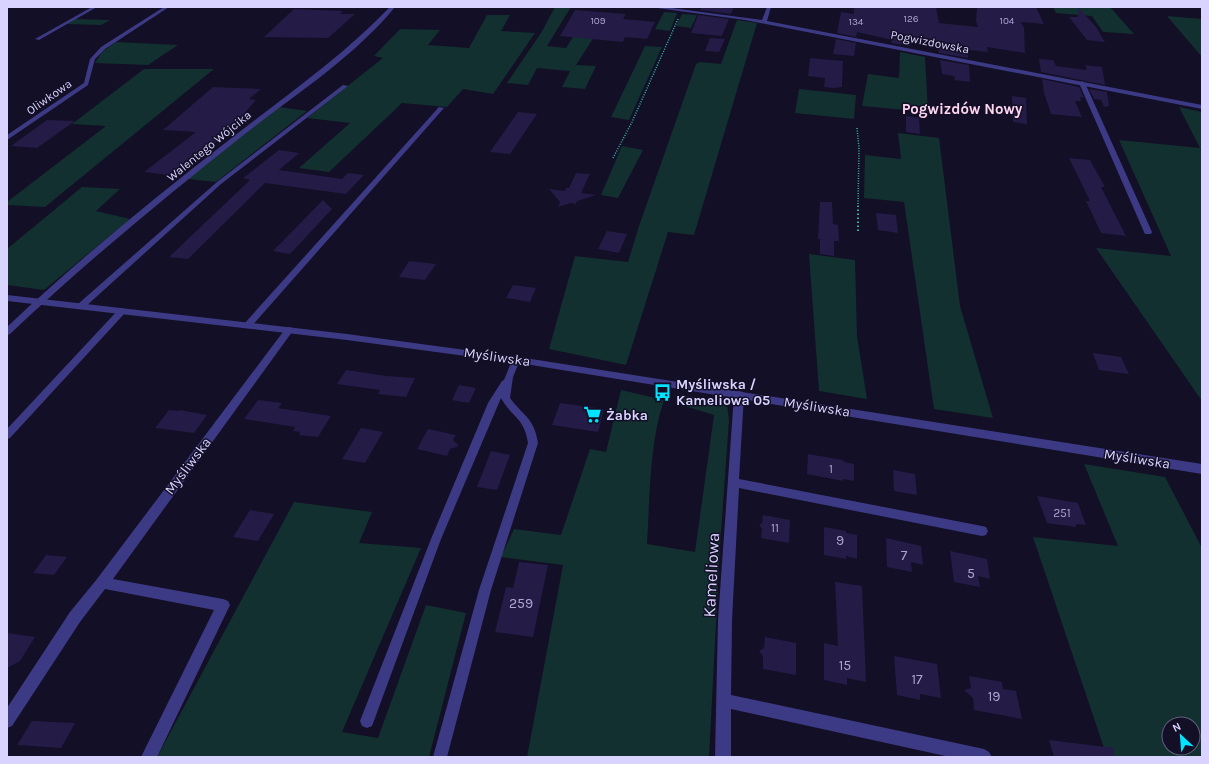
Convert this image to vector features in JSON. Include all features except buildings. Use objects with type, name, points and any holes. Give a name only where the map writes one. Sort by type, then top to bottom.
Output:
[{"type":"street","name":"Walentego Wójcika","points":[[7,332],[55,286],[185,179],[343,56],[394,7]]},
{"type":"street","name":"Pogwizdowska","points":[[652,7],[764,22],[1202,107]]},
{"type":"street","points":[[764,22],[769,7]]},
{"type":"street","name":"Myśliwska","points":[[7,298],[289,330],[516,360],[1202,469]]},
{"type":"street","name":"Myśliwska","points":[[7,721],[75,617],[102,583],[289,330]]},
{"type":"street","name":"Kameliowa","points":[[723,757],[723,700],[726,620],[739,395]]},
{"type":"street","points":[[733,482],[982,531]]},
{"type":"street","points":[[102,583],[223,605],[149,757]]},
{"type":"street","points":[[723,700],[984,757]]},
{"type":"lane","points":[[37,39],[95,7]]},
{"type":"lane","name":"Oliwkowa","points":[[7,138],[86,84],[93,59],[103,48],[167,7]]},
{"type":"lane","points":[[1082,83],[1148,232]]},
{"type":"lane","points":[[81,306],[219,183],[345,86]]},
{"type":"lane","points":[[247,326],[441,108]]},
{"type":"lane","points":[[7,435],[122,311]]},
{"type":"lane","points":[[367,721],[436,539],[493,403],[509,376],[516,360]]},
{"type":"lane","points":[[440,757],[484,590],[533,443],[529,424],[511,408],[505,398],[509,376]]},
{"type":"path","points":[[613,158],[682,11]]},
{"type":"path","points":[[857,128],[859,148],[858,231]]},
{"type":"green space","points":[[555,7],[571,7],[547,46],[566,48],[576,32],[598,31],[576,65],[596,66],[585,89],[562,87],[570,71],[537,68],[528,85],[507,83],[541,33]]},
{"type":"green space","points":[[1053,7],[1110,7],[1134,34],[1103,32],[1092,16],[1056,13]]},
{"type":"green space","points":[[664,12],[677,13],[670,31],[655,29]]},
{"type":"green space","points":[[682,14],[697,15],[691,28],[676,26]]},
{"type":"green space","points":[[487,15],[510,15],[501,31],[535,33],[493,94],[463,89],[447,107],[402,103],[329,172],[299,168],[350,123],[307,118],[383,58],[374,56],[400,29],[440,30],[428,45],[469,48]]},
{"type":"green space","points":[[1167,16],[1202,19],[1202,57]]},
{"type":"green space","points":[[75,19],[110,20],[101,25],[67,24]]},
{"type":"green space","points":[[737,20],[757,23],[694,235],[668,232],[626,365],[549,349],[575,256],[628,262],[639,226],[696,64],[700,62],[721,64]]},
{"type":"green space","points":[[116,42],[178,45],[148,65],[95,63],[102,52]]},
{"type":"green space","points":[[645,46],[662,47],[629,120],[611,117]]},
{"type":"green space","points":[[900,52],[925,57],[928,112],[862,106],[868,74],[899,78]]},
{"type":"green space","points":[[144,69],[214,69],[45,207],[7,205],[7,202],[106,126],[72,124]]},
{"type":"green space","points":[[799,89],[856,95],[854,119],[795,113]]},
{"type":"green space","points":[[279,107],[307,111],[216,182],[188,179]]},
{"type":"green space","points":[[1179,107],[1202,112],[1202,148],[1200,149],[1202,151],[1202,401],[1096,248],[1171,256],[1119,140],[1200,148]]},
{"type":"green space","points":[[898,133],[939,138],[960,306],[993,418],[934,409],[904,202],[864,198],[865,155],[901,159]]},
{"type":"green space","points":[[622,146],[643,150],[618,198],[601,195]]},
{"type":"green space","points":[[82,187],[120,189],[96,211],[130,219],[44,290],[7,285],[7,249]]},
{"type":"green space","points":[[809,254],[855,260],[857,336],[867,399],[819,391]]},
{"type":"green space","points":[[621,390],[664,400],[655,435],[647,544],[695,552],[714,415],[675,403],[679,395],[727,404],[729,420],[720,547],[709,757],[527,757],[563,565],[501,557],[514,529],[561,535],[590,449],[606,452]]},
{"type":"green space","points":[[1084,464],[1165,477],[1202,548],[1202,757],[1107,757],[1033,537],[1118,546]]},
{"type":"green space","points":[[294,502],[372,512],[359,543],[421,548],[342,732],[378,738],[426,605],[466,613],[429,757],[157,757]]},
{"type":"place","name":"Myśliwska / Kameliowa 05","points":[[663,392]]},
{"type":"place","name":"Żabka","points":[[593,415]]},
{"type":"district","name":"Pogwizdów Nowy","points":[[962,109]]}]
